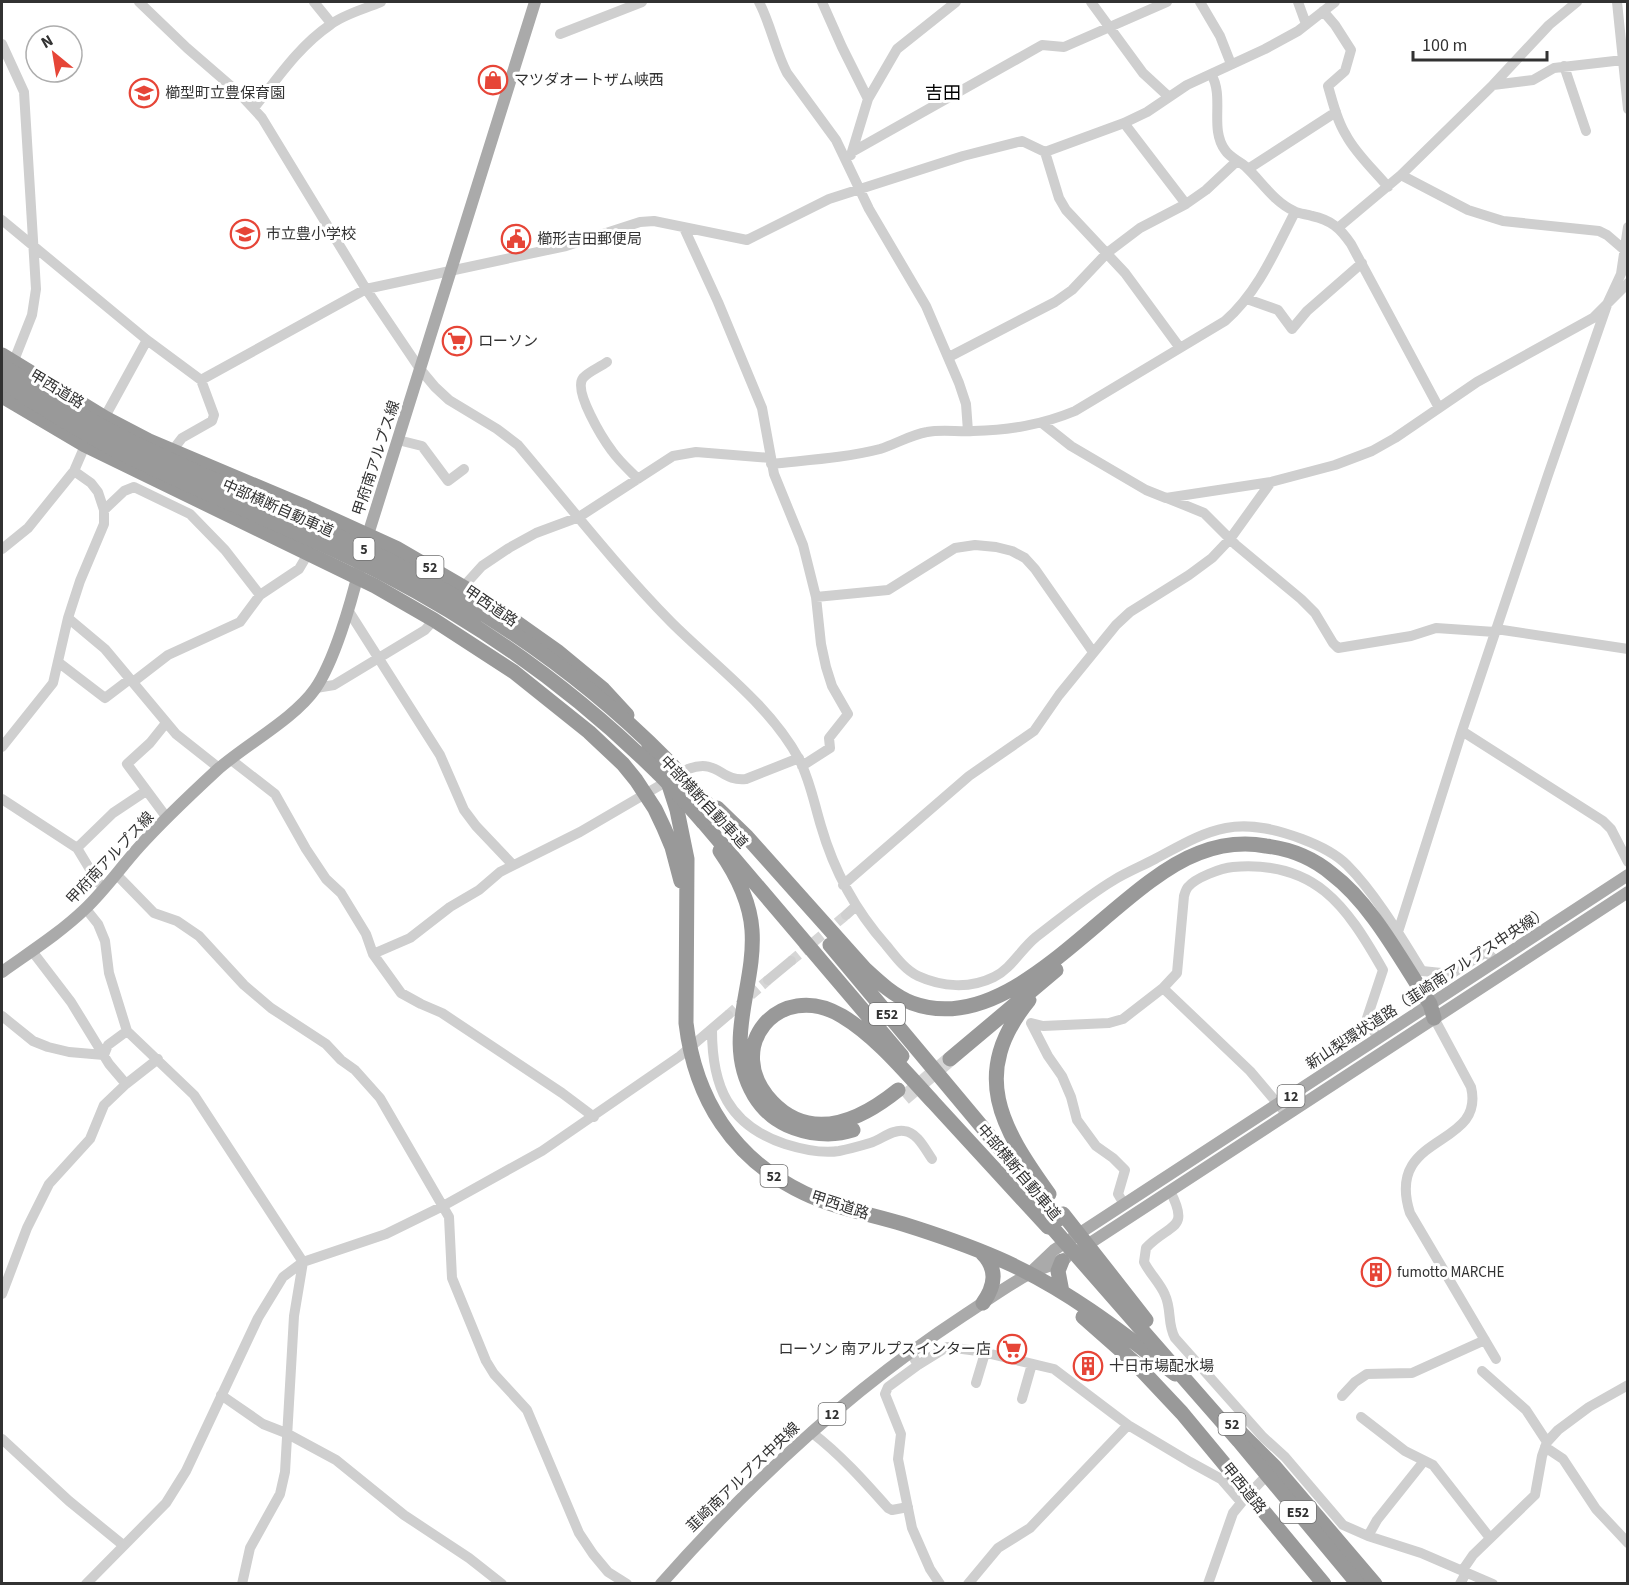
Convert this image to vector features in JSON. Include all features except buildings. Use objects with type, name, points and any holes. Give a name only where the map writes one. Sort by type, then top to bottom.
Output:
[{"type":"highway","name":"甲西道路","points":[[5,361],[148,441],[308,508],[396,548],[464,587],[557,651],[603,689],[640,731],[658,760],[677,810],[687,859],[686,1023],[689,1049],[706,1100],[737,1144],[777,1178],[804,1193],[836,1206],[905,1225],[982,1253],[1062,1292],[1123,1333],[1280,1462],[1375,1584]]},
{"type":"highway","name":"中部横断自動車道","points":[[5,361],[44,393],[125,438],[352,542],[446,592],[556,664],[593,694],[667,761],[708,816],[881,1032],[1055,1221],[1358,1584]]},
{"type":"highway","name":"中部横断自動車道","points":[[2,381],[45,410],[119,451],[339,552],[401,583],[468,622],[563,689],[708,816]]},
{"type":"highway","name":"甲西道路","points":[[2,396],[85,445],[357,577],[434,620],[514,672],[554,702],[607,748],[646,794],[655,809],[672,847],[683,894],[686,932]]},
{"type":"highway","points":[[708,816],[747,837],[865,969],[881,985],[911,1003],[943,1010],[974,1005],[1045,974]]},
{"type":"highway","points":[[708,816],[749,911],[752,956],[739,1050],[747,1083],[767,1112],[780,1122],[795,1129],[813,1134],[831,1134],[850,1131],[868,1123],[901,1094],[863,1115],[846,1121],[820,1123],[798,1119],[773,1103],[756,1077],[752,1064],[755,1037],[771,1017],[792,1006],[816,1005],[829,1009],[851,1022],[907,1073],[1055,1221]]},
{"type":"highway","points":[[947,1055],[1045,974],[1164,881],[1185,868],[1220,855],[1258,852],[1297,862],[1314,870],[1345,896],[1359,912],[1429,1010]]},
{"type":"highway","points":[[1045,974],[1004,1041],[998,1056],[996,1086],[998,1102],[1012,1138],[1055,1221]]},
{"type":"highway","name":"中部横断自動車道","points":[[1055,1221],[1098,1280],[1239,1441]]},
{"type":"highway","points":[[982,1253],[990,1262],[994,1275],[992,1290],[983,1303]]},
{"type":"highway","points":[[1062,1261],[1058,1271],[1062,1292]]},
{"type":"highway","name":"甲西道路","points":[[1029,1274],[1112,1341],[1134,1362],[1182,1413],[1245,1498],[1324,1584]]},
{"type":"main road","name":"甲府南アルプス線","points":[[2,972],[86,909],[167,818],[219,768],[297,708],[316,688],[348,610],[368,535],[535,2]]},
{"type":"main road","name":"新山梨環状道路（韮崎南アルプス中央線）","points":[[1029,1274],[1062,1261],[1287,1115],[1496,961],[1628,873]]},
{"type":"main road","name":"新山梨環状道路（韮崎南アルプス中央線）","points":[[1029,1274],[1054,1251],[1378,1039],[1538,951],[1628,892]]},
{"type":"main road","name":"韮崎南アルプス中央線","points":[[662,1584],[712,1527],[810,1432],[910,1353],[1029,1274]]},
{"type":"street","points":[[139,2],[254,108],[276,139],[366,289],[420,369],[449,400],[497,429],[518,445],[670,621],[768,716],[800,762],[812,790],[828,847],[843,885],[883,942],[914,974],[936,983],[957,986],[997,982],[1033,940],[1114,880],[1202,835],[1228,828],[1268,828],[1287,833],[1331,852],[1347,865],[1398,932],[1422,971],[1451,974],[1486,952],[1496,961]]},
{"type":"street","points":[[314,2],[331,23]]},
{"type":"street","points":[[254,108],[294,58],[331,23],[381,2]]},
{"type":"street","points":[[560,34],[642,2]]},
{"type":"street","points":[[759,2],[770,27],[780,61],[837,140],[869,209],[926,306],[949,357],[966,404],[968,431]]},
{"type":"street","points":[[822,2],[868,99]]},
{"type":"street","points":[[848,164],[868,99],[897,49],[956,2]]},
{"type":"street","points":[[1091,2],[1143,74],[1168,98]]},
{"type":"street","points":[[852,152],[1042,45],[1064,47],[1167,2]]},
{"type":"street","points":[[1200,2],[1220,36],[1232,64]]},
{"type":"street","points":[[1298,2],[1306,24]]},
{"type":"street","points":[[1045,152],[1124,123],[1147,112],[1187,85],[1265,49],[1306,24],[1335,2]]},
{"type":"street","points":[[1339,227],[1401,176],[1493,85],[1549,25],[1577,2]]},
{"type":"street","points":[[1617,2],[1628,109]]},
{"type":"street","points":[[1323,11],[1351,50],[1345,71],[1328,87],[1336,112],[1346,137],[1388,186]]},
{"type":"street","points":[[2,44],[24,92],[36,289],[32,315],[5,361]]},
{"type":"street","points":[[1493,85],[1533,80],[1554,68],[1564,66],[1623,60]]},
{"type":"street","points":[[1564,66],[1586,130]]},
{"type":"street","points":[[1211,74],[1216,82],[1218,123],[1221,143],[1225,150],[1248,169],[1282,204],[1295,212],[1326,219],[1339,227],[1362,263],[1439,408]]},
{"type":"street","points":[[1248,169],[1336,112]]},
{"type":"street","points":[[1124,123],[1186,204]]},
{"type":"street","points":[[201,380],[366,289],[566,246],[640,222],[654,221],[747,240],[829,199],[963,156],[1022,141],[1045,152],[1059,198],[1066,210],[1125,273],[1180,348]]},
{"type":"street","points":[[949,357],[1055,302],[1072,290],[1107,254],[1140,228],[1186,204],[1206,190],[1237,161]]},
{"type":"street","points":[[1401,176],[1468,210],[1495,219],[1524,224],[1599,231],[1626,251]]},
{"type":"street","points":[[464,587],[482,566],[509,548],[536,533],[579,517],[673,456],[684,453],[771,461],[845,455],[881,448],[909,436],[930,431],[1023,427],[1075,411],[1225,321],[1247,299],[1295,212]]},
{"type":"street","points":[[2,220],[147,340],[201,380],[214,415],[212,421],[183,438],[172,451]]},
{"type":"street","points":[[1398,932],[1462,731],[1608,302],[1621,274],[1628,227]]},
{"type":"street","points":[[374,954],[410,938],[450,907],[479,890],[500,872],[580,832],[688,769],[705,765],[738,780],[800,762],[830,748],[830,738],[848,714],[832,686],[826,667],[816,597],[803,545],[771,461],[762,408],[684,228]]},
{"type":"street","points":[[1247,299],[1278,310],[1292,329],[1307,311],[1362,263]]},
{"type":"street","points":[[1166,498],[1271,482],[1335,465],[1372,451],[1477,382],[1593,318],[1628,283]]},
{"type":"street","points":[[2,549],[28,528],[74,471],[85,445],[105,418],[147,340]]},
{"type":"street","points":[[607,362],[583,378],[580,385],[584,401],[602,438],[638,479]]},
{"type":"street","points":[[1042,423],[1071,446],[1146,490],[1204,513],[1315,614],[1338,648],[1412,636],[1436,628],[1496,631],[1628,649]]},
{"type":"street","points":[[398,440],[422,446],[448,481],[464,469]]},
{"type":"street","points":[[2,747],[53,683],[68,618],[80,581],[104,524],[104,510],[98,492],[91,483],[74,471]]},
{"type":"street","points":[[843,885],[969,776],[1034,731],[1093,652],[1130,612],[1212,558],[1230,539],[1271,482]]},
{"type":"street","points":[[104,510],[124,491],[134,487],[190,514],[225,550],[260,595]]},
{"type":"street","points":[[816,597],[888,590],[955,548],[996,547],[1012,551],[1025,558],[1093,652]]},
{"type":"street","points":[[58,662],[105,698],[168,655],[240,622],[260,595],[299,569],[309,552]]},
{"type":"street","points":[[348,610],[440,754],[464,810],[513,866]]},
{"type":"street","points":[[68,618],[105,649],[176,734],[219,768]]},
{"type":"street","points":[[316,688],[334,685],[425,630],[434,620]]},
{"type":"street","points":[[166,723],[150,743],[127,764],[167,818]]},
{"type":"street","points":[[1462,731],[1603,821],[1611,829],[1627,860]]},
{"type":"street","points":[[230,759],[275,794],[306,849],[326,879],[341,893],[366,934],[374,954],[401,993],[442,1013],[594,1117]]},
{"type":"street","points":[[77,848],[113,813],[146,791]]},
{"type":"street","points":[[2,800],[77,848],[104,888]]},
{"type":"street","points":[[1124,1204],[1118,1194],[1125,1170],[1096,1146],[1077,1120],[1062,1076],[1048,1056],[1030,1022],[1043,1026],[1109,1023],[1123,1019],[1163,988],[1177,973],[1184,896],[1188,886],[1221,868],[1268,866],[1314,882],[1330,895],[1356,927],[1383,970],[1367,1018],[1378,1039]]},
{"type":"street","points":[[116,874],[154,913],[177,921],[199,936],[244,986],[271,1008],[326,1044],[341,1060],[355,1070],[380,1098],[449,1217],[452,1278],[486,1361],[494,1374],[527,1410],[579,1533],[608,1572],[627,1584]]},
{"type":"street","points":[[1538,951],[1628,897]]},
{"type":"street","points":[[846,915],[856,906]]},
{"type":"street","points":[[86,909],[98,924],[105,941],[109,973],[127,1031],[194,1095],[303,1262],[294,1316],[285,1472],[280,1494],[250,1548],[242,1584]]},
{"type":"street","points":[[32,951],[71,1002],[104,1055],[126,1084]]},
{"type":"street","points":[[768,980],[790,961]]},
{"type":"street","points":[[1163,988],[1250,1071],[1287,1115]]},
{"type":"street","points":[[1429,1010],[1471,1087],[1472,1106],[1464,1123],[1432,1144],[1416,1159],[1407,1178],[1406,1201],[1410,1213],[1496,1359]]},
{"type":"street","points":[[86,1584],[166,1503],[186,1472],[263,1310],[283,1277],[303,1262],[386,1234],[443,1206],[542,1151],[689,1049],[729,1015]]},
{"type":"street","points":[[2,1016],[33,1041],[48,1047],[69,1052],[104,1055]]},
{"type":"street","points":[[712,1030],[713,1060],[720,1088],[738,1117],[748,1127],[779,1142],[815,1151],[837,1151],[860,1146],[901,1130],[910,1132],[932,1159]]},
{"type":"street","points":[[104,1055],[108,1045],[127,1031]]},
{"type":"street","points":[[2,1294],[27,1228],[49,1184],[90,1139],[104,1105],[158,1059]]},
{"type":"street","points":[[1170,1191],[1180,1212],[1178,1220],[1174,1226],[1151,1242],[1144,1254],[1144,1262],[1165,1293],[1171,1330],[1263,1437],[1280,1462],[1343,1525],[1368,1536],[1421,1553],[1493,1584]]},
{"type":"street","points":[[1342,1396],[1355,1382],[1367,1374],[1412,1372],[1485,1340]]},
{"type":"street","points":[[940,1584],[918,1544],[897,1459],[902,1434],[885,1394],[888,1387],[947,1347],[1054,1369],[1128,1425],[1221,1479],[1245,1498]]},
{"type":"street","points":[[910,1353],[918,1365]]},
{"type":"street","points":[[976,1383],[985,1353]]},
{"type":"street","points":[[1022,1399],[1032,1364]]},
{"type":"street","points":[[1482,1371],[1526,1410],[1546,1445],[1563,1459],[1596,1509],[1628,1543]]},
{"type":"street","points":[[1460,1584],[1473,1555],[1535,1495],[1546,1445],[1558,1430],[1589,1407],[1628,1385]]},
{"type":"street","points":[[221,1395],[263,1424],[286,1433],[336,1460],[404,1515],[469,1558],[502,1584]]},
{"type":"street","points":[[1361,1417],[1405,1451],[1433,1465],[1490,1538]]},
{"type":"street","points":[[973,1582],[998,1548],[1030,1528],[1128,1425]]},
{"type":"street","points":[[810,1432],[829,1446],[888,1508],[892,1510],[908,1507]]},
{"type":"street","points":[[2,1439],[69,1501],[123,1545]]},
{"type":"street","points":[[1368,1536],[1377,1520],[1424,1461]]},
{"type":"street","points":[[1208,1584],[1226,1528],[1245,1498],[1280,1462]]},
{"type":"tunnel","points":[[791,961],[846,915]]},
{"type":"tunnel","points":[[728,1015],[768,980]]},
{"type":"tunnel","points":[[904,1098],[950,1059]]},
{"type":"place","name":"マツダオートザム峡西","points":[[493,80]]},
{"type":"place","name":"櫛型町立豊保育園","points":[[144,93]]},
{"type":"place","name":"市立豊小学校","points":[[245,234]]},
{"type":"place","name":"櫛形吉田郵便局","points":[[516,239]]},
{"type":"place","name":"ローソン","points":[[457,341]]},
{"type":"place","name":"fumotto MARCHE","points":[[1376,1272]]},
{"type":"place","name":"ローソン 南アルプスインター店","points":[[1012,1349]]},
{"type":"place","name":"十日市場配水場","points":[[1088,1366]]},
{"type":"district","name":"吉田","points":[[943,93]]}]
